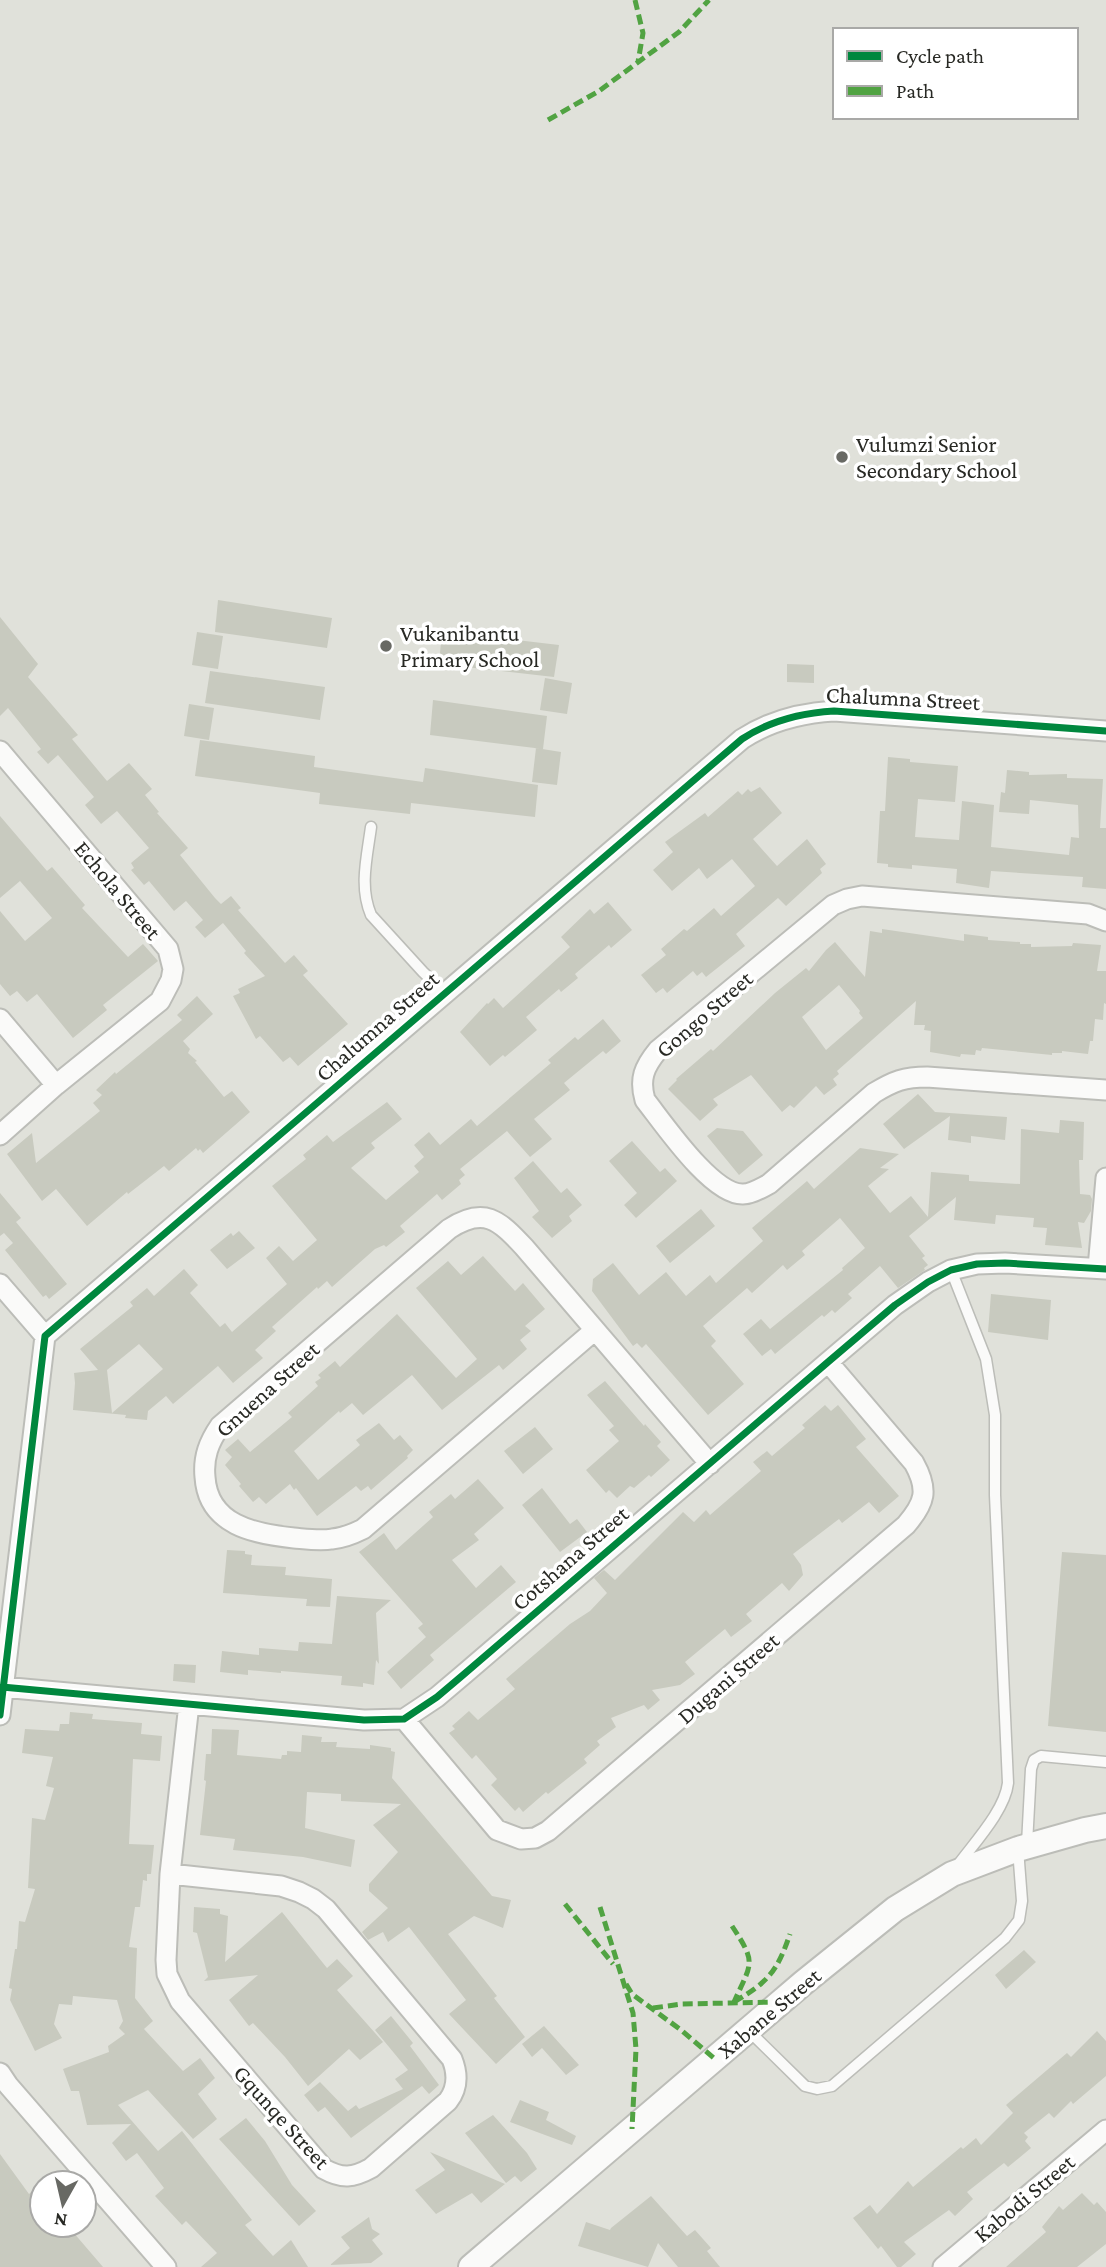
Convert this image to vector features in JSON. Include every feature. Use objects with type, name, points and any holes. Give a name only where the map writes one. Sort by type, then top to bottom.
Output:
[{"type":"street","name":"Chalumna Street","points":[[45,1336],[742,739],[759,728],[798,715],[834,711],[1106,731]]},
{"type":"street","name":"Echola Street","points":[[0,751],[168,949],[172,958],[171,980],[160,1001],[56,1085],[0,1135]]},
{"type":"street","name":"Gongo Street","points":[[1106,921],[1088,914],[862,896],[846,899],[833,905],[658,1050],[647,1064],[641,1087],[645,1100],[704,1172],[720,1186],[743,1194],[769,1184],[874,1093],[907,1077],[1106,1090]]},
{"type":"street","points":[[0,1019],[56,1085]]},
{"type":"street","points":[[1102,1268],[1106,1178]]},
{"type":"street","name":"Gnuena Street","points":[[595,1330],[363,1529],[355,1533],[330,1540],[257,1533],[221,1514],[211,1502],[206,1487],[206,1456],[211,1440],[220,1426],[449,1229],[470,1217],[482,1216],[506,1228],[595,1330],[710,1464]]},
{"type":"street","name":"Cotshana Street","points":[[404,1719],[437,1697],[895,1305],[928,1282],[951,1270],[977,1264],[1102,1268]]},
{"type":"street","points":[[0,1284],[45,1336],[0,1715]]},
{"type":"street","name":"Dugani Street","points":[[404,1719],[497,1830],[521,1839],[535,1838],[548,1831],[915,1514],[922,1502],[923,1488],[922,1477],[914,1463],[828,1362]]},
{"type":"street","points":[[2,1687],[363,1720],[404,1719]]},
{"type":"street","name":"Gqunqe Street","points":[[170,1874],[281,1886],[320,1904],[341,1925],[452,2059],[456,2069],[454,2093],[371,2168],[347,2178],[335,2175],[324,2169],[189,2012],[173,1989],[167,1974],[166,1960],[170,1874],[189,1704]]},
{"type":"street","name":"Xabane Street","points":[[471,2267],[748,2030],[895,1909],[952,1874],[1023,1848],[1106,1826]]},
{"type":"street","points":[[0,2073],[166,2267]]},
{"type":"street","name":"Kabodi Street","points":[[943,2267],[1106,2130]]},
{"type":"lane","points":[[371,827],[364,894],[371,915],[445,993]]},
{"type":"lane","points":[[951,1270],[986,1359],[995,1415],[995,1495],[1008,1783],[1007,1795],[999,1808],[952,1874]]},
{"type":"lane","points":[[748,2030],[805,2086],[817,2090],[832,2086],[1005,1938],[1019,1920],[1023,1848],[1034,1760],[1041,1756],[1106,1762]]},
{"type":"building","points":[[218,600],[332,618],[327,648],[215,632]]},
{"type":"building","points":[[0,617],[38,664],[28,677],[78,735],[72,739],[107,781],[129,763],[152,789],[145,795],[159,812],[157,813],[188,848],[180,855],[215,898],[221,904],[231,896],[241,908],[238,910],[285,963],[294,955],[308,971],[303,975],[348,1024],[298,1066],[290,1057],[283,1062],[260,1036],[256,1039],[233,996],[240,993],[238,989],[265,976],[244,953],[246,951],[223,923],[205,938],[195,927],[203,920],[186,901],[174,911],[149,881],[144,885],[131,870],[134,868],[131,863],[149,848],[117,811],[101,824],[85,805],[94,797],[58,755],[48,764],[37,752],[41,749],[8,708],[0,716]]},
{"type":"building","points":[[442,631],[559,645],[554,677],[439,664]]},
{"type":"building","points":[[197,632],[223,636],[218,669],[192,665]]},
{"type":"building","points":[[787,664],[814,665],[814,683],[787,682]]},
{"type":"building","points":[[210,671],[325,687],[320,720],[205,703]]},
{"type":"building","points":[[545,678],[572,683],[567,714],[540,710]]},
{"type":"building","points":[[433,700],[547,716],[543,749],[430,735]]},
{"type":"building","points":[[189,704],[214,708],[209,740],[184,736]]},
{"type":"building","points":[[200,740],[315,756],[314,767],[423,782],[425,768],[538,785],[535,817],[411,803],[410,814],[319,804],[320,793],[195,776]]},
{"type":"building","points":[[536,748],[561,752],[557,785],[532,782]]},
{"type":"building","points":[[888,757],[910,759],[910,762],[958,766],[955,802],[918,799],[915,837],[959,840],[962,801],[994,805],[991,847],[1069,855],[1071,837],[1079,838],[1078,805],[1030,800],[1029,814],[999,812],[1001,792],[1005,793],[1007,770],[1029,772],[1029,775],[1067,774],[1067,778],[1103,779],[1100,828],[1106,828],[1106,889],[1082,887],[1083,877],[991,871],[989,888],[956,883],[957,869],[912,865],[912,869],[877,863],[880,811],[885,811]]},
{"type":"building","points":[[760,787],[782,813],[753,839],[777,866],[807,839],[826,864],[820,869],[822,873],[786,906],[778,898],[736,934],[745,946],[706,977],[702,972],[697,976],[693,971],[667,993],[663,988],[656,993],[641,975],[666,955],[661,949],[714,908],[721,916],[755,886],[732,859],[707,879],[699,868],[672,891],[653,870],[673,852],[665,842],[705,813],[708,817],[738,791],[742,795],[748,789],[751,792]]},
{"type":"building","points":[[0,816],[47,871],[52,867],[85,905],[82,908],[128,957],[143,944],[158,961],[103,1005],[107,1010],[73,1038],[37,994],[27,1002],[17,991],[10,996],[0,984],[0,911],[25,941],[52,918],[20,881],[0,898]]},
{"type":"building","points":[[608,902],[632,930],[611,948],[609,945],[575,974],[578,978],[561,992],[559,989],[526,1017],[537,1030],[490,1066],[460,1032],[494,998],[503,1008],[570,947],[561,937],[590,909],[594,914]]},
{"type":"building","points":[[882,929],[964,941],[964,934],[988,937],[988,940],[1031,944],[1031,947],[1072,946],[1073,943],[1101,945],[1097,971],[1106,971],[1106,1004],[1104,1003],[1103,1020],[1095,1019],[1093,1041],[1090,1041],[1088,1054],[1062,1051],[1052,1055],[982,1048],[981,1051],[976,1050],[975,1055],[961,1054],[960,1057],[930,1052],[931,1031],[924,1030],[925,1025],[914,1025],[916,1001],[837,1071],[839,1074],[833,1079],[837,1085],[824,1095],[816,1086],[794,1108],[790,1105],[782,1112],[751,1075],[713,1099],[718,1105],[700,1121],[668,1089],[676,1079],[711,1049],[713,1051],[775,993],[806,968],[809,971],[835,942],[865,977],[870,931],[882,933]],"holes":[[[839,985],[863,1018],[826,1050],[802,1017]]]},
{"type":"building","points":[[197,996],[213,1014],[183,1041],[190,1049],[188,1053],[224,1097],[232,1091],[250,1112],[203,1153],[196,1148],[169,1171],[164,1166],[128,1194],[127,1192],[87,1226],[56,1189],[42,1201],[7,1154],[32,1133],[36,1163],[100,1111],[93,1103],[102,1095],[96,1090],[182,1020],[177,1015]]},
{"type":"building","points":[[603,1019],[621,1041],[606,1054],[603,1051],[564,1083],[570,1090],[534,1119],[552,1139],[530,1157],[507,1131],[460,1169],[465,1175],[459,1180],[461,1184],[442,1200],[437,1194],[400,1226],[405,1232],[386,1247],[384,1245],[375,1249],[332,1287],[327,1281],[318,1289],[317,1287],[272,1327],[276,1331],[255,1350],[263,1358],[233,1383],[218,1366],[173,1404],[166,1396],[148,1411],[147,1420],[125,1418],[126,1415],[73,1410],[74,1373],[98,1370],[80,1349],[133,1306],[130,1302],[147,1288],[154,1296],[184,1269],[198,1285],[190,1293],[220,1327],[225,1323],[232,1332],[287,1284],[266,1258],[279,1246],[293,1261],[317,1240],[272,1186],[306,1159],[303,1155],[327,1135],[333,1142],[387,1102],[402,1119],[371,1143],[375,1148],[351,1168],[386,1200],[419,1172],[414,1166],[424,1157],[414,1145],[429,1132],[440,1145],[471,1119],[477,1126],[551,1063],[548,1060],[575,1037],[578,1040]],"holes":[[[139,1344],[163,1369],[112,1413],[107,1370]]]},
{"type":"building","points":[[918,1094],[935,1112],[1007,1117],[1005,1140],[971,1136],[971,1143],[948,1140],[950,1116],[904,1149],[883,1124]]},
{"type":"building","points":[[1060,1120],[1084,1122],[1083,1160],[1079,1160],[1080,1194],[1090,1195],[1092,1199],[1091,1211],[1084,1223],[1078,1222],[1082,1248],[1045,1245],[1047,1228],[1033,1227],[1034,1218],[996,1215],[995,1224],[954,1220],[956,1197],[909,1236],[925,1256],[922,1258],[928,1265],[925,1270],[898,1288],[880,1266],[848,1294],[852,1298],[835,1313],[832,1310],[824,1317],[822,1315],[775,1354],[771,1349],[762,1356],[743,1334],[761,1319],[770,1329],[843,1270],[842,1268],[865,1248],[840,1218],[802,1251],[805,1255],[787,1270],[783,1265],[752,1293],[747,1288],[703,1326],[716,1341],[711,1346],[744,1384],[708,1415],[646,1344],[642,1348],[637,1343],[633,1346],[592,1291],[593,1279],[613,1263],[639,1295],[666,1272],[686,1296],[710,1275],[716,1283],[763,1241],[752,1228],[807,1181],[814,1189],[860,1148],[899,1154],[880,1168],[889,1169],[868,1186],[890,1213],[911,1196],[928,1217],[931,1172],[969,1175],[969,1181],[1020,1184],[1021,1129],[1059,1133]]},
{"type":"building","points":[[717,1128],[743,1131],[763,1155],[739,1175],[707,1136]]},
{"type":"building","points":[[632,1141],[660,1172],[665,1168],[677,1181],[636,1218],[624,1205],[637,1193],[609,1161]]},
{"type":"building","points":[[533,1161],[561,1193],[567,1188],[582,1205],[569,1216],[572,1221],[552,1238],[532,1217],[539,1211],[514,1178]]},
{"type":"building","points":[[0,1193],[21,1218],[16,1222],[67,1284],[49,1299],[46,1295],[43,1297],[5,1250],[13,1243],[4,1233],[0,1236]]},
{"type":"building","points":[[701,1209],[715,1226],[670,1263],[656,1246]]},
{"type":"building","points":[[239,1231],[255,1248],[227,1269],[210,1250],[231,1233],[233,1236]]},
{"type":"building","points":[[483,1256],[515,1291],[523,1283],[545,1309],[525,1326],[531,1331],[520,1340],[527,1349],[503,1370],[499,1365],[442,1410],[412,1375],[363,1415],[352,1403],[340,1413],[339,1411],[294,1451],[318,1480],[360,1445],[356,1440],[379,1423],[394,1440],[400,1435],[413,1450],[408,1458],[371,1490],[368,1486],[361,1491],[356,1486],[317,1516],[290,1484],[266,1504],[259,1497],[253,1502],[225,1465],[232,1457],[225,1450],[238,1439],[250,1452],[292,1417],[288,1413],[318,1386],[315,1382],[321,1378],[318,1375],[335,1361],[340,1367],[397,1314],[456,1378],[477,1359],[416,1288],[448,1261],[461,1275]]},
{"type":"building","points":[[991,1294],[1051,1300],[1048,1340],[988,1332]]},
{"type":"building","points":[[605,1381],[661,1442],[657,1446],[670,1460],[651,1477],[649,1475],[634,1488],[630,1486],[617,1498],[609,1490],[606,1493],[586,1470],[619,1441],[609,1430],[614,1426],[587,1395]]},
{"type":"building","points":[[825,1405],[831,1411],[838,1405],[866,1439],[856,1447],[899,1496],[879,1513],[869,1502],[842,1523],[839,1519],[793,1554],[801,1565],[803,1575],[789,1591],[782,1583],[746,1614],[752,1621],[731,1637],[725,1629],[685,1662],[695,1674],[680,1685],[652,1690],[660,1700],[648,1710],[644,1705],[611,1718],[616,1727],[597,1741],[600,1745],[584,1759],[587,1763],[523,1812],[519,1807],[515,1811],[491,1785],[497,1779],[476,1755],[472,1759],[449,1733],[455,1729],[452,1726],[469,1711],[478,1720],[515,1689],[506,1679],[570,1624],[590,1611],[607,1593],[594,1578],[604,1570],[615,1580],[683,1512],[694,1522],[706,1510],[710,1515],[761,1471],[753,1462],[767,1451],[772,1456],[805,1428],[802,1425]]},
{"type":"building","points":[[535,1427],[553,1449],[523,1474],[504,1451]]},
{"type":"building","points":[[478,1479],[504,1508],[474,1534],[479,1540],[452,1560],[476,1588],[501,1565],[516,1582],[430,1655],[434,1660],[401,1689],[387,1672],[426,1637],[418,1628],[423,1624],[359,1552],[384,1533],[396,1550],[433,1517],[429,1512],[451,1494],[455,1499]]},
{"type":"building","points":[[542,1488],[570,1524],[577,1519],[587,1532],[560,1552],[522,1505]]},
{"type":"building","points":[[227,1550],[245,1551],[245,1554],[252,1555],[251,1565],[286,1567],[285,1575],[332,1579],[330,1607],[306,1606],[307,1599],[223,1593]]},
{"type":"building","points":[[1062,1552],[1106,1555],[1106,1732],[1048,1726]]},
{"type":"building","points":[[337,1596],[391,1600],[376,1613],[379,1664],[376,1660],[374,1685],[341,1685],[342,1676],[281,1671],[248,1670],[248,1675],[220,1672],[222,1651],[259,1655],[259,1648],[298,1651],[299,1642],[332,1644]]},
{"type":"building","points":[[174,1664],[196,1665],[195,1683],[173,1681]]},
{"type":"building","points":[[70,1712],[93,1714],[92,1719],[142,1723],[141,1734],[162,1736],[160,1761],[133,1759],[129,1844],[154,1845],[151,1874],[147,1874],[147,1881],[143,1880],[140,1907],[135,1907],[129,1947],[137,1948],[135,1998],[153,2021],[144,2029],[183,2071],[200,2058],[215,2078],[198,2094],[217,2119],[193,2139],[148,2090],[118,2105],[158,2151],[182,2131],[252,2220],[245,2225],[273,2256],[291,2240],[308,2267],[201,2267],[217,2253],[186,2221],[182,2225],[155,2196],[164,2188],[137,2153],[126,2161],[112,2143],[131,2124],[87,2125],[79,2091],[71,2091],[63,2069],[109,2052],[108,2046],[125,2034],[119,2028],[123,2021],[117,2000],[73,1996],[72,2005],[59,2004],[54,2024],[62,2038],[35,2051],[10,2000],[12,1989],[9,1988],[17,1949],[19,1921],[25,1922],[35,1889],[28,1888],[32,1818],[45,1820],[54,1788],[46,1786],[53,1757],[22,1753],[25,1729],[59,1731],[60,1724],[69,1724]]},
{"type":"building","points":[[212,1729],[239,1730],[237,1755],[281,1759],[282,1755],[287,1755],[287,1751],[301,1752],[302,1735],[322,1737],[321,1742],[337,1742],[336,1747],[370,1749],[370,1745],[391,1748],[391,1751],[395,1752],[392,1778],[492,1896],[511,1900],[503,1928],[474,1916],[448,1934],[497,1996],[494,1998],[525,2037],[496,2064],[449,2014],[466,2000],[409,1927],[388,1942],[383,1932],[368,1940],[362,1932],[388,1908],[369,1891],[369,1884],[398,1852],[373,1825],[401,1804],[341,1801],[341,1794],[307,1792],[305,1828],[355,1840],[351,1867],[303,1857],[233,1850],[235,1839],[200,1835],[206,1754],[211,1754]]},
{"type":"building","points":[[194,1907],[220,1909],[220,1914],[228,1916],[225,1962],[282,1912],[327,1968],[337,1959],[353,1976],[337,1990],[383,2042],[360,2060],[349,2049],[308,2086],[253,2023],[249,2026],[229,2000],[258,1975],[204,1981],[208,1977],[197,1933],[193,1932]]},
{"type":"building","points":[[1024,1950],[1036,1962],[1006,1989],[995,1975]]},
{"type":"building","points":[[391,2016],[413,2043],[410,2046],[439,2085],[429,2094],[422,2086],[351,2138],[325,2107],[318,2112],[304,2095],[320,2082],[348,2111],[356,2105],[359,2109],[403,2089],[395,2079],[408,2070],[375,2030]]},
{"type":"building","points":[[544,2026],[579,2065],[566,2075],[542,2048],[532,2057],[522,2044]]},
{"type":"building","points":[[1097,2031],[1106,2041],[1106,2076],[1073,2104],[1071,2101],[1054,2118],[1049,2113],[1024,2133],[1028,2137],[1025,2141],[1031,2148],[1008,2167],[1004,2163],[967,2192],[973,2199],[955,2216],[949,2210],[904,2242],[916,2254],[901,2267],[897,2267],[881,2246],[878,2249],[853,2218],[870,2205],[877,2214],[908,2181],[913,2187],[961,2147],[963,2149],[976,2138],[981,2145],[1013,2113],[1006,2105],[1067,2053],[1071,2057]]},
{"type":"building","points":[[520,2100],[549,2112],[546,2120],[576,2136],[572,2145],[510,2122]]},
{"type":"building","points":[[493,2115],[527,2153],[537,2169],[521,2182],[515,2176],[506,2183],[465,2133]]},
{"type":"building","points":[[246,2118],[265,2141],[292,2185],[316,2211],[299,2226],[219,2139]]},
{"type":"building","points":[[430,2152],[505,2184],[481,2203],[472,2193],[436,2214],[415,2190],[445,2170]]},
{"type":"building","points":[[0,2154],[28,2193],[28,2239],[79,2239],[103,2267],[0,2267]]},
{"type":"building","points":[[1082,2193],[1094,2205],[1097,2202],[1106,2212],[1106,2244],[1077,2267],[1006,2267],[1046,2232],[1042,2227],[1059,2206],[1063,2210]]},
{"type":"building","points":[[651,2196],[687,2236],[695,2230],[711,2248],[707,2251],[720,2267],[678,2267],[658,2243],[648,2267],[578,2246],[586,2222],[610,2230]]},
{"type":"building","points":[[369,2217],[372,2229],[380,2234],[372,2240],[383,2254],[371,2263],[330,2265],[350,2248],[341,2237]]},
{"type":"marked path","points":[[635,0],[643,33],[638,62]]},
{"type":"marked path","points":[[548,120],[599,91],[679,32],[709,0]]},
{"type":"marked path","points":[[565,1904],[613,1964]]},
{"type":"marked path","points":[[600,1907],[633,2013],[636,2049],[632,2129]]},
{"type":"marked path","points":[[732,1926],[745,1948],[749,1963],[734,2002]]},
{"type":"marked path","points":[[734,2002],[770,1975],[781,1958],[790,1934]]},
{"type":"marked path","points":[[626,1984],[632,1994],[715,2059]]},
{"type":"marked path","points":[[653,2008],[682,2004],[780,2002]]},
{"type":"cycle path","points":[[0,1715],[45,1336],[753,732],[786,719],[834,711],[1106,731]]},
{"type":"cycle path","points":[[2,1687],[364,1720],[404,1719],[437,1697],[895,1305],[928,1282],[951,1270],[977,1264],[1106,1269]]},
{"type":"place","name":"Vulumzi Senior Secondary School","points":[[842,457]]},
{"type":"place","name":"Vukanibantu Primary School","points":[[386,646]]}]
